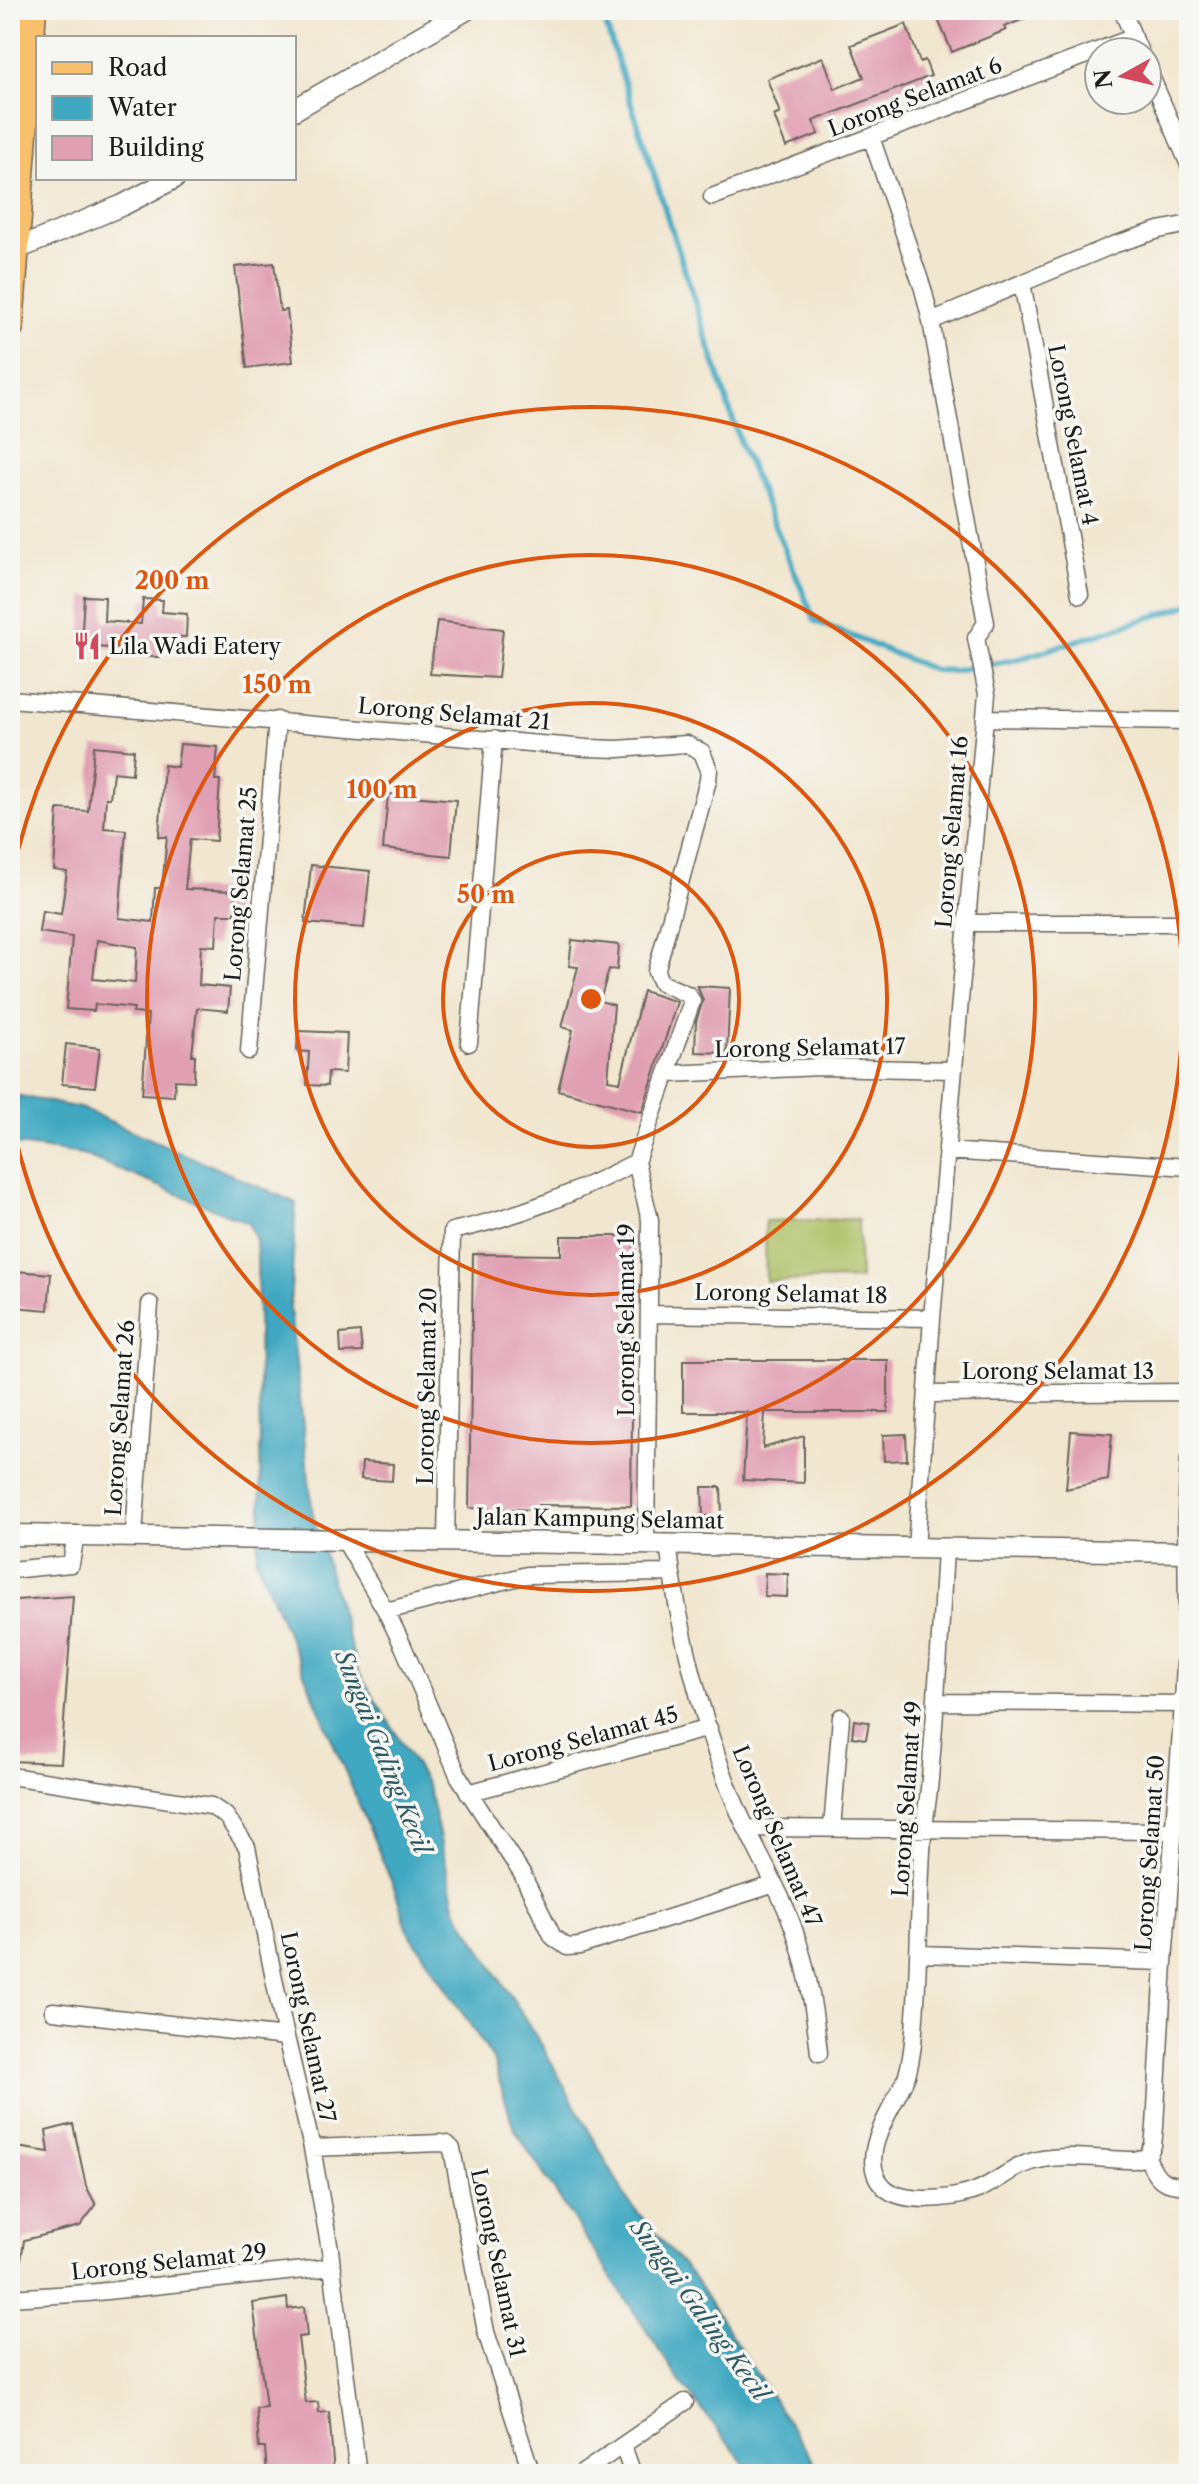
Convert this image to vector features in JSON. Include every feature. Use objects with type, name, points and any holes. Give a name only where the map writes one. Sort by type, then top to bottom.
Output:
[{"type":"main road","points":[[10,327],[25,27]]},
{"type":"street","points":[[296,109],[466,10]]},
{"type":"street","points":[[1122,10],[1133,36]]},
{"type":"street","name":"Lorong Selamat 6","points":[[712,197],[1083,63]]},
{"type":"street","points":[[1163,104],[1189,165]]},
{"type":"street","name":"Lorong Selamat 16","points":[[871,137],[931,321],[986,623],[976,638],[987,694],[932,1318],[916,1549]]},
{"type":"street","points":[[12,250],[123,205],[171,180]]},
{"type":"street","points":[[931,321],[1140,236],[1189,224]]},
{"type":"street","name":"Lorong Selamat 4","points":[[1022,283],[1080,595]]},
{"type":"street","name":"Lorong Selamat 21","points":[[10,699],[618,749],[686,744],[702,752],[709,770],[708,780],[656,972],[661,983],[687,994],[692,1001],[668,1074]]},
{"type":"street","points":[[985,718],[1189,721]]},
{"type":"street","name":"Lorong Selamat 25","points":[[249,1051],[277,720]]},
{"type":"street","points":[[469,1043],[494,739]]},
{"type":"street","points":[[966,923],[1189,923]]},
{"type":"street","name":"Lorong Selamat 17","points":[[668,1074],[821,1067],[953,1070]]},
{"type":"street","points":[[636,1162],[668,1074]]},
{"type":"street","points":[[946,1151],[1189,1167]]},
{"type":"street","name":"Lorong Selamat 20","points":[[446,1541],[452,1231],[503,1220],[549,1203],[578,1192],[636,1162]]},
{"type":"street","name":"Lorong Selamat 19","points":[[636,1162],[650,1220],[646,1543]]},
{"type":"street","name":"Lorong Selamat 26","points":[[134,1536],[150,1304]]},
{"type":"street","name":"Lorong Selamat 18","points":[[649,1314],[932,1318]]},
{"type":"street","name":"Lorong Selamat 13","points":[[927,1394],[1189,1392]]},
{"type":"street","name":"Lorong Selamat 50","points":[[1147,2157],[1153,2145],[1155,2127],[1172,1831],[1183,1704],[1189,1459]]},
{"type":"street","points":[[10,1570],[71,1564],[76,1534]]},
{"type":"street","name":"Jalan Kampung Selamat","points":[[10,1535],[1188,1552]]},
{"type":"street","points":[[345,1541],[386,1611],[429,1704],[451,1761],[468,1793],[522,1874],[553,1937],[567,1947],[580,1946],[772,1885]]},
{"type":"street","name":"Lorong Selamat 47","points":[[668,1544],[675,1595],[709,1728],[730,1793],[787,1911],[802,1956],[815,2013],[819,2053]]},
{"type":"street","name":"Lorong Selamat 49","points":[[945,1549],[912,2053],[899,2094],[882,2122],[876,2140],[877,2175],[884,2187],[909,2198],[955,2195],[973,2191],[1006,2171],[1045,2158],[1134,2160],[1147,2157]]},
{"type":"street","points":[[386,1611],[527,1575],[672,1573]]},
{"type":"street","points":[[936,1702],[1183,1704]]},
{"type":"street","points":[[832,1829],[841,1717]]},
{"type":"street","name":"Lorong Selamat 45","points":[[468,1793],[709,1728]]},
{"type":"street","name":"Lorong Selamat 27","points":[[10,1776],[211,1806],[226,1816],[247,1847],[312,2148],[333,2267],[358,2474]]},
{"type":"street","points":[[746,1828],[1172,1831]]},
{"type":"street","points":[[919,1954],[1164,1962]]},
{"type":"street","points":[[53,2011],[286,2037]]},
{"type":"street","name":"Lorong Selamat 31","points":[[312,2148],[441,2143],[452,2149],[486,2332],[532,2474]]},
{"type":"street","points":[[1147,2157],[1156,2178],[1170,2185],[1189,2186]]},
{"type":"street","name":"Lorong Selamat 29","points":[[10,2298],[88,2293],[333,2267]]},
{"type":"street","points":[[581,2474],[685,2402]]},
{"type":"street","points":[[623,2446],[633,2474]]},
{"type":"green space","points":[[858,1219],[860,1279],[766,1281],[765,1221]]},
{"type":"water","name":"Sungai Galing Kecil","points":[[10,1094],[80,1108],[296,1203],[290,1309],[313,1516],[358,1671],[428,1786],[456,1909],[541,2044],[628,2201],[694,2278],[822,2474],[753,2474],[680,2382],[514,2129],[493,2059],[408,1931],[395,1890],[256,1559],[261,1515],[257,1256],[256,1240],[248,1223],[82,1154],[10,1144]]},
{"type":"building","points":[[934,10],[1044,10],[1044,11],[952,52]]},
{"type":"building","points":[[906,24],[920,62],[925,60],[931,76],[813,121],[819,134],[786,147],[774,116],[780,113],[767,79],[823,57],[835,89],[864,77],[851,45]]},
{"type":"building","points":[[274,263],[280,311],[287,310],[293,362],[247,368],[235,267]]},
{"type":"building","points":[[84,596],[105,597],[104,621],[141,624],[143,599],[163,600],[162,612],[187,614],[186,637],[160,636],[159,657],[139,656],[140,650],[81,646]]},
{"type":"building","points":[[437,621],[503,629],[498,678],[430,674]]},
{"type":"building","points":[[180,744],[218,747],[215,780],[220,780],[216,841],[190,839],[185,889],[236,891],[235,914],[218,914],[216,946],[201,945],[199,985],[230,988],[228,1011],[197,1008],[192,1055],[195,1055],[194,1081],[175,1080],[174,1096],[142,1094],[148,1014],[133,1013],[134,1008],[95,1004],[94,1011],[66,1009],[72,937],[39,932],[42,911],[61,914],[67,872],[54,870],[58,809],[88,811],[94,746],[134,750],[132,774],[113,772],[110,798],[106,798],[104,828],[126,830],[119,918],[153,922],[155,888],[162,888],[167,837],[159,837],[164,765],[177,767]],"holes":[[[97,940],[137,947],[135,983],[93,979]]]},
{"type":"building","points":[[388,794],[456,800],[451,856],[383,849]]},
{"type":"building","points":[[311,865],[370,871],[364,928],[305,923]]},
{"type":"building","points":[[572,940],[619,945],[617,970],[609,969],[600,1001],[614,1005],[608,1080],[620,1082],[643,991],[677,1002],[642,1112],[558,1090],[573,1030],[562,1027],[578,967],[569,966]]},
{"type":"building","points":[[697,986],[730,988],[727,1053],[695,1052],[696,1022],[703,1000]]},
{"type":"building","points":[[298,1031],[347,1033],[345,1073],[328,1072],[327,1086],[307,1085],[309,1052],[297,1051]]},
{"type":"building","points":[[66,1044],[100,1048],[95,1087],[62,1084]]},
{"type":"building","points":[[561,1236],[634,1236],[631,1506],[538,1505],[538,1510],[469,1508],[473,1254],[561,1255]]},
{"type":"building","points":[[16,1271],[51,1274],[48,1310],[13,1307]]},
{"type":"building","points":[[360,1332],[362,1352],[341,1353],[340,1334]]},
{"type":"building","points":[[683,1360],[888,1360],[888,1412],[765,1412],[763,1448],[804,1436],[804,1483],[743,1480],[747,1412],[683,1412]]},
{"type":"building","points":[[1071,1431],[1112,1434],[1108,1480],[1066,1489]]},
{"type":"building","points":[[906,1434],[907,1460],[884,1461],[883,1435]]},
{"type":"building","points":[[362,1462],[393,1464],[392,1481],[361,1479]]},
{"type":"building","points":[[702,1487],[721,1487],[722,1516],[703,1516]]},
{"type":"building","points":[[765,1573],[788,1574],[787,1597],[764,1596]]},
{"type":"building","points":[[73,1596],[61,1763],[10,1761],[10,1606],[16,1600]]},
{"type":"building","points":[[854,1720],[869,1722],[866,1739],[852,1737]]},
{"type":"building","points":[[73,2124],[86,2186],[96,2205],[80,2226],[24,2240],[19,2274],[10,2273],[10,2146],[49,2152],[46,2131]]},
{"type":"building","points":[[287,2298],[288,2309],[304,2307],[307,2336],[298,2337],[306,2403],[318,2402],[319,2413],[329,2412],[334,2474],[267,2474],[265,2448],[259,2448],[256,2408],[266,2407],[253,2303]]},
{"type":"waterway","points":[[601,10],[741,445],[815,621],[934,670],[954,671],[1019,659],[1189,605]]},
{"type":"place","name":"Lila Wadi Eatery","points":[[87,646]]}]
